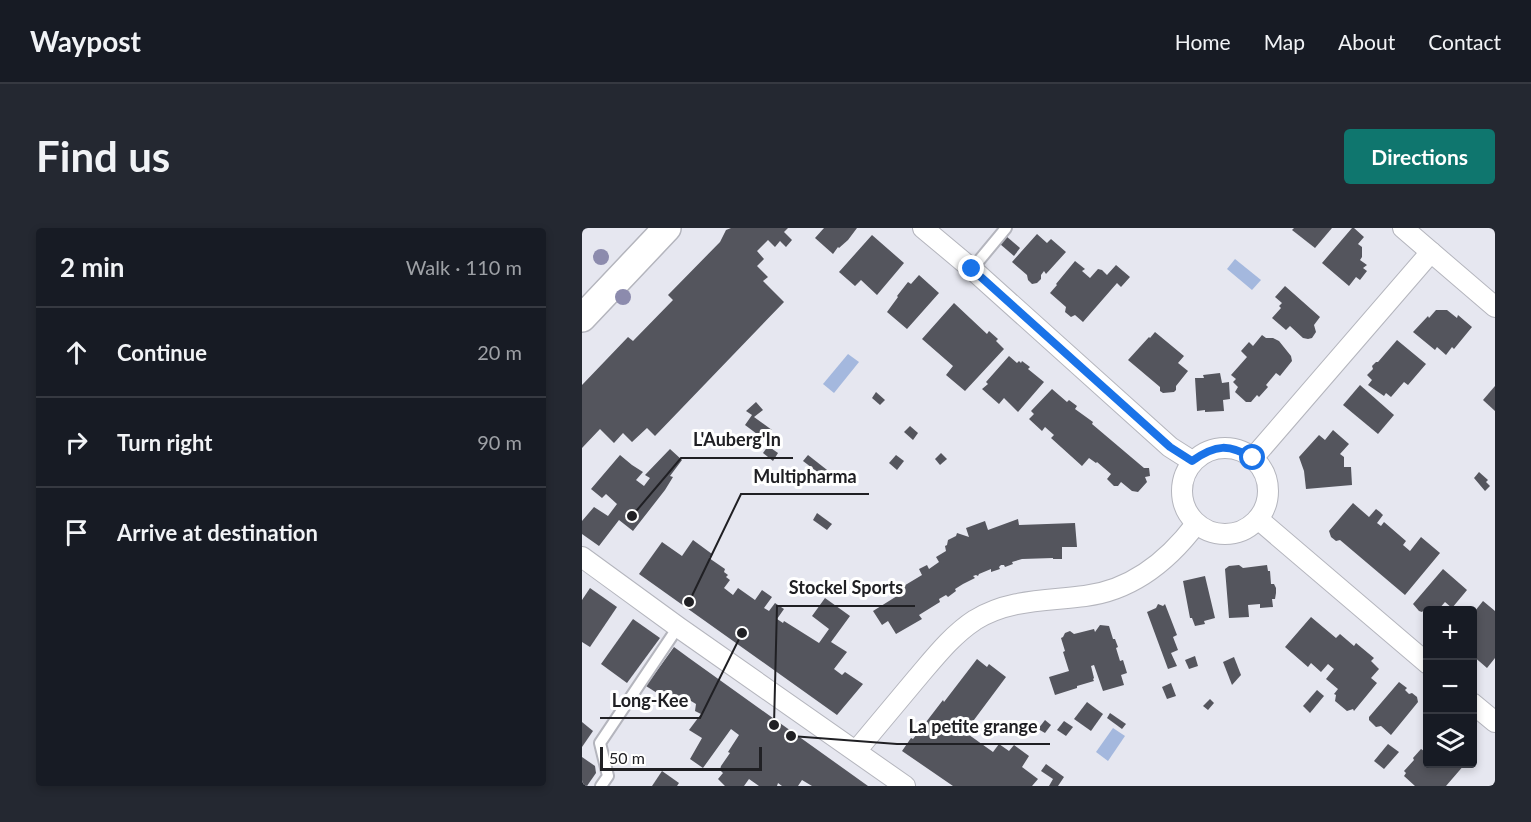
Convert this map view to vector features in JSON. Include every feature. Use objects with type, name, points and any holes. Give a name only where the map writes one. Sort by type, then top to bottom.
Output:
[{"type":"street","points":[[582,318],[667,228]]},
{"type":"street","points":[[923,228],[972,269],[1170,447],[1192,461]]},
{"type":"street","points":[[1403,228],[1431,252],[1491,296]]},
{"type":"street","points":[[1253,458],[1431,252]]},
{"type":"street","points":[[1220,448],[1238,449],[1253,458],[1263,470],[1267,481],[1268,495],[1265,507],[1258,519],[1247,528],[1233,533],[1216,534],[1196,524],[1185,509],[1181,488],[1184,474],[1192,461],[1205,452],[1220,448]]},
{"type":"street","points":[[1258,519],[1423,660]]},
{"type":"street","points":[[856,751],[947,642],[975,620],[1010,604],[1087,596],[1125,585],[1157,566],[1183,541],[1196,524]]},
{"type":"street","points":[[582,557],[905,786]]},
{"type":"street","points":[[1477,706],[1495,722]]},
{"type":"lane","points":[[972,269],[1006,228]]},
{"type":"lane","points":[[601,786],[608,776],[600,743],[678,627]]},
{"type":"water","points":[[1235,259],[1261,280],[1252,290],[1227,269]]},
{"type":"water","points":[[848,354],[859,362],[834,393],[823,384]]},
{"type":"water","points":[[1113,728],[1125,736],[1108,761],[1096,752]]},
{"type":"building","points":[[731,228],[788,228],[784,232],[792,240],[786,247],[780,241],[775,247],[768,240],[757,251],[764,259],[757,266],[768,277],[763,281],[784,302],[655,436],[647,428],[632,442],[623,433],[614,443],[600,429],[582,448],[582,385],[628,337],[633,341],[673,300],[668,295],[720,242],[726,230]]},
{"type":"building","points":[[824,228],[857,228],[833,254],[815,238]]},
{"type":"building","points":[[1294,228],[1332,228],[1315,248],[1292,230]]},
{"type":"building","points":[[1352,228],[1364,237],[1358,244],[1362,247],[1360,260],[1367,265],[1363,268],[1367,271],[1360,280],[1356,277],[1349,286],[1322,263]]},
{"type":"building","points":[[1037,234],[1047,243],[1051,239],[1066,252],[1046,274],[1044,271],[1037,283],[1032,284],[1027,275],[1012,262]]},
{"type":"building","points":[[872,235],[904,263],[877,295],[861,280],[855,286],[839,272]]},
{"type":"building","points":[[1006,236],[1020,248],[1014,256],[1000,244]]},
{"type":"building","points":[[1075,261],[1085,269],[1082,271],[1090,278],[1098,269],[1107,275],[1116,265],[1130,277],[1121,287],[1117,283],[1083,322],[1075,315],[1071,317],[1065,312],[1066,307],[1050,293]]},
{"type":"building","points":[[919,275],[939,293],[907,329],[887,312],[908,282],[911,284]]},
{"type":"building","points":[[1285,286],[1320,317],[1314,325],[1316,332],[1312,338],[1303,338],[1290,326],[1286,330],[1272,318],[1281,308],[1279,306],[1282,303],[1275,297]]},
{"type":"building","points":[[954,303],[987,334],[989,331],[998,339],[996,341],[1004,349],[965,391],[946,375],[953,366],[922,339]]},
{"type":"building","points":[[1436,310],[1447,310],[1457,318],[1458,315],[1472,327],[1446,355],[1437,347],[1435,350],[1413,332]]},
{"type":"building","points":[[1155,332],[1184,356],[1178,363],[1188,371],[1174,392],[1160,391],[1160,387],[1128,360]]},
{"type":"building","points":[[1262,335],[1279,341],[1291,356],[1292,361],[1280,376],[1276,373],[1259,397],[1257,395],[1251,402],[1246,402],[1235,392],[1238,387],[1233,382],[1236,379],[1231,375],[1247,357],[1241,351],[1249,342],[1253,346]]},
{"type":"building","points":[[1397,340],[1426,364],[1408,385],[1404,382],[1391,397],[1386,393],[1384,396],[1368,385],[1372,380],[1367,375],[1373,369],[1372,366]]},
{"type":"building","points":[[1009,356],[1017,363],[1022,361],[1044,382],[1018,412],[1004,398],[999,404],[982,389]]},
{"type":"building","points":[[1220,373],[1222,383],[1229,382],[1230,399],[1223,400],[1224,411],[1197,411],[1195,378]]},
{"type":"building","points":[[1360,385],[1394,415],[1378,434],[1343,405]]},
{"type":"building","points":[[1495,386],[1495,411],[1483,400]]},
{"type":"building","points":[[1052,389],[1067,402],[1069,400],[1077,406],[1075,409],[1093,422],[1092,424],[1144,468],[1149,468],[1150,476],[1145,477],[1147,482],[1138,492],[1132,491],[1121,482],[1118,486],[1114,486],[1107,479],[1111,474],[1089,458],[1082,466],[1051,438],[1054,435],[1045,427],[1042,431],[1029,419],[1034,414],[1031,411]]},
{"type":"building","points":[[876,392],[885,400],[880,405],[872,398]]},
{"type":"building","points":[[756,402],[763,410],[754,417],[772,430],[765,440],[745,425],[752,415],[746,411]]},
{"type":"building","points":[[910,426],[918,433],[913,440],[904,432]]},
{"type":"building","points":[[1333,430],[1349,444],[1340,454],[1344,457],[1344,467],[1351,467],[1352,485],[1306,489],[1304,471],[1299,457],[1319,435],[1325,440]]},
{"type":"building","points":[[768,446],[778,453],[773,461],[763,453]]},
{"type":"building","points":[[670,449],[682,460],[670,476],[673,477],[665,490],[633,531],[619,520],[599,546],[582,534],[582,521],[594,507],[608,516],[617,504],[606,494],[602,498],[591,489],[620,455],[643,472],[636,480],[644,486],[650,478],[645,475]]},
{"type":"building","points":[[941,453],[947,459],[940,465],[935,459]]},
{"type":"building","points":[[808,455],[836,477],[832,483],[803,461]]},
{"type":"building","points":[[896,455],[904,461],[897,470],[889,463]]},
{"type":"building","points":[[1479,472],[1488,480],[1486,482],[1490,486],[1485,491],[1474,478]]},
{"type":"building","points":[[1353,503],[1369,517],[1376,509],[1380,512],[1383,515],[1377,523],[1381,526],[1384,522],[1406,541],[1403,545],[1410,551],[1421,537],[1440,553],[1405,595],[1340,540],[1336,541],[1331,537],[1329,531]]},
{"type":"building","points":[[817,513],[832,524],[827,530],[813,520]]},
{"type":"building","points":[[1018,519],[1019,525],[1075,523],[1077,547],[1062,547],[1062,559],[1022,559],[1005,567],[1001,565],[1000,569],[991,572],[991,569],[978,576],[973,576],[975,578],[955,589],[956,591],[948,597],[946,595],[939,599],[940,602],[919,615],[922,619],[896,634],[888,621],[882,625],[873,611],[897,596],[892,588],[900,583],[902,587],[922,575],[919,569],[927,565],[929,569],[939,562],[936,557],[946,551],[945,546],[948,540],[957,533],[969,537],[966,528],[985,521],[988,530]]},
{"type":"building","points":[[693,540],[712,554],[709,558],[725,569],[724,572],[728,575],[726,577],[730,580],[724,588],[733,595],[738,588],[755,600],[762,590],[772,597],[764,608],[769,611],[775,603],[784,609],[777,619],[819,643],[829,629],[812,616],[825,598],[850,616],[831,642],[847,652],[834,669],[842,675],[845,672],[863,684],[837,715],[639,574],[662,542],[682,556]]},
{"type":"building","points":[[1239,565],[1243,568],[1267,565],[1271,584],[1274,584],[1276,588],[1275,599],[1272,599],[1273,607],[1260,608],[1260,604],[1248,605],[1249,617],[1229,618],[1225,569]]},
{"type":"building","points":[[1443,569],[1467,590],[1454,606],[1445,602],[1442,606],[1423,606],[1422,612],[1413,604]]},
{"type":"building","points":[[1205,576],[1215,618],[1204,621],[1205,624],[1195,626],[1190,618],[1183,581]]},
{"type":"building","points":[[590,588],[617,607],[590,647],[582,642],[582,600]]},
{"type":"building","points":[[1483,601],[1495,611],[1495,658],[1487,668],[1477,659],[1477,608]]},
{"type":"building","points":[[1158,604],[1163,606],[1165,604],[1177,635],[1173,637],[1178,650],[1171,653],[1177,666],[1168,669],[1147,612],[1156,608]]},
{"type":"building","points":[[1311,617],[1336,638],[1340,634],[1354,646],[1356,643],[1374,658],[1371,661],[1379,669],[1371,678],[1377,683],[1354,711],[1353,709],[1347,711],[1335,701],[1336,695],[1334,694],[1338,689],[1326,679],[1334,669],[1328,664],[1321,672],[1311,663],[1308,667],[1285,647]]},
{"type":"building","points":[[633,619],[660,638],[627,683],[601,664]]},
{"type":"building","points":[[1100,625],[1109,626],[1113,639],[1115,639],[1120,661],[1123,660],[1127,673],[1121,675],[1124,685],[1103,691],[1094,665],[1091,666],[1094,681],[1055,695],[1049,677],[1069,671],[1061,638],[1070,631],[1074,634],[1094,629],[1095,632]]},
{"type":"building","points":[[674,647],[868,786],[812,786],[802,780],[798,786],[782,786],[778,783],[777,786],[759,786],[749,779],[744,786],[725,786],[718,779],[723,773],[720,770],[721,766],[739,735],[731,729],[703,768],[690,759],[702,738],[689,730],[701,714],[695,711],[696,704],[686,698],[681,704],[678,702],[676,705],[646,686]]},
{"type":"building","points":[[1195,656],[1198,666],[1189,669],[1185,660]]},
{"type":"building","points":[[1234,657],[1241,675],[1232,685],[1223,662]]},
{"type":"building","points":[[977,659],[987,667],[989,664],[1006,677],[965,732],[993,752],[999,744],[1009,751],[1014,745],[1029,756],[1022,767],[1038,779],[1032,786],[953,786],[902,751]]},
{"type":"building","points":[[1399,682],[1407,688],[1405,690],[1409,694],[1412,693],[1417,697],[1418,702],[1391,735],[1381,726],[1376,727],[1369,717]]},
{"type":"building","points":[[1171,683],[1176,696],[1167,699],[1162,687]]},
{"type":"building","points":[[1317,690],[1324,696],[1310,713],[1303,706]]},
{"type":"building","points":[[1210,699],[1214,703],[1208,710],[1203,706]]},
{"type":"building","points":[[1087,702],[1103,714],[1091,731],[1074,719]]},
{"type":"building","points":[[1110,713],[1126,724],[1122,729],[1107,718]]},
{"type":"building","points":[[1045,720],[1051,725],[1045,733],[1038,729]]},
{"type":"building","points":[[1064,721],[1073,727],[1066,736],[1057,730]]},
{"type":"building","points":[[582,722],[593,731],[582,747]]},
{"type":"building","points":[[1388,744],[1399,752],[1384,769],[1374,761]]},
{"type":"building","points":[[1421,749],[1423,750],[1423,768],[1462,768],[1446,786],[1415,786],[1404,776],[1406,773],[1404,771]]},
{"type":"building","points":[[582,757],[595,766],[596,773],[587,786],[582,786]]},
{"type":"building","points":[[1046,764],[1064,777],[1058,786],[1049,786],[1053,779],[1041,771]]},
{"type":"building","points":[[662,771],[679,783],[677,786],[652,786]]},
{"type":"place","name":"L'Auberg'In","points":[[632,516]]},
{"type":"place","name":"Multipharma","points":[[689,602]]},
{"type":"place","name":"Long-Kee","points":[[742,633]]},
{"type":"place","name":"Stockel Sports","points":[[774,725]]},
{"type":"place","name":"La petite grange","points":[[791,736]]},
{"type":"route","points":[[972,269],[1170,447],[1192,461],[1205,452],[1220,448],[1238,449],[1253,458]]}]
